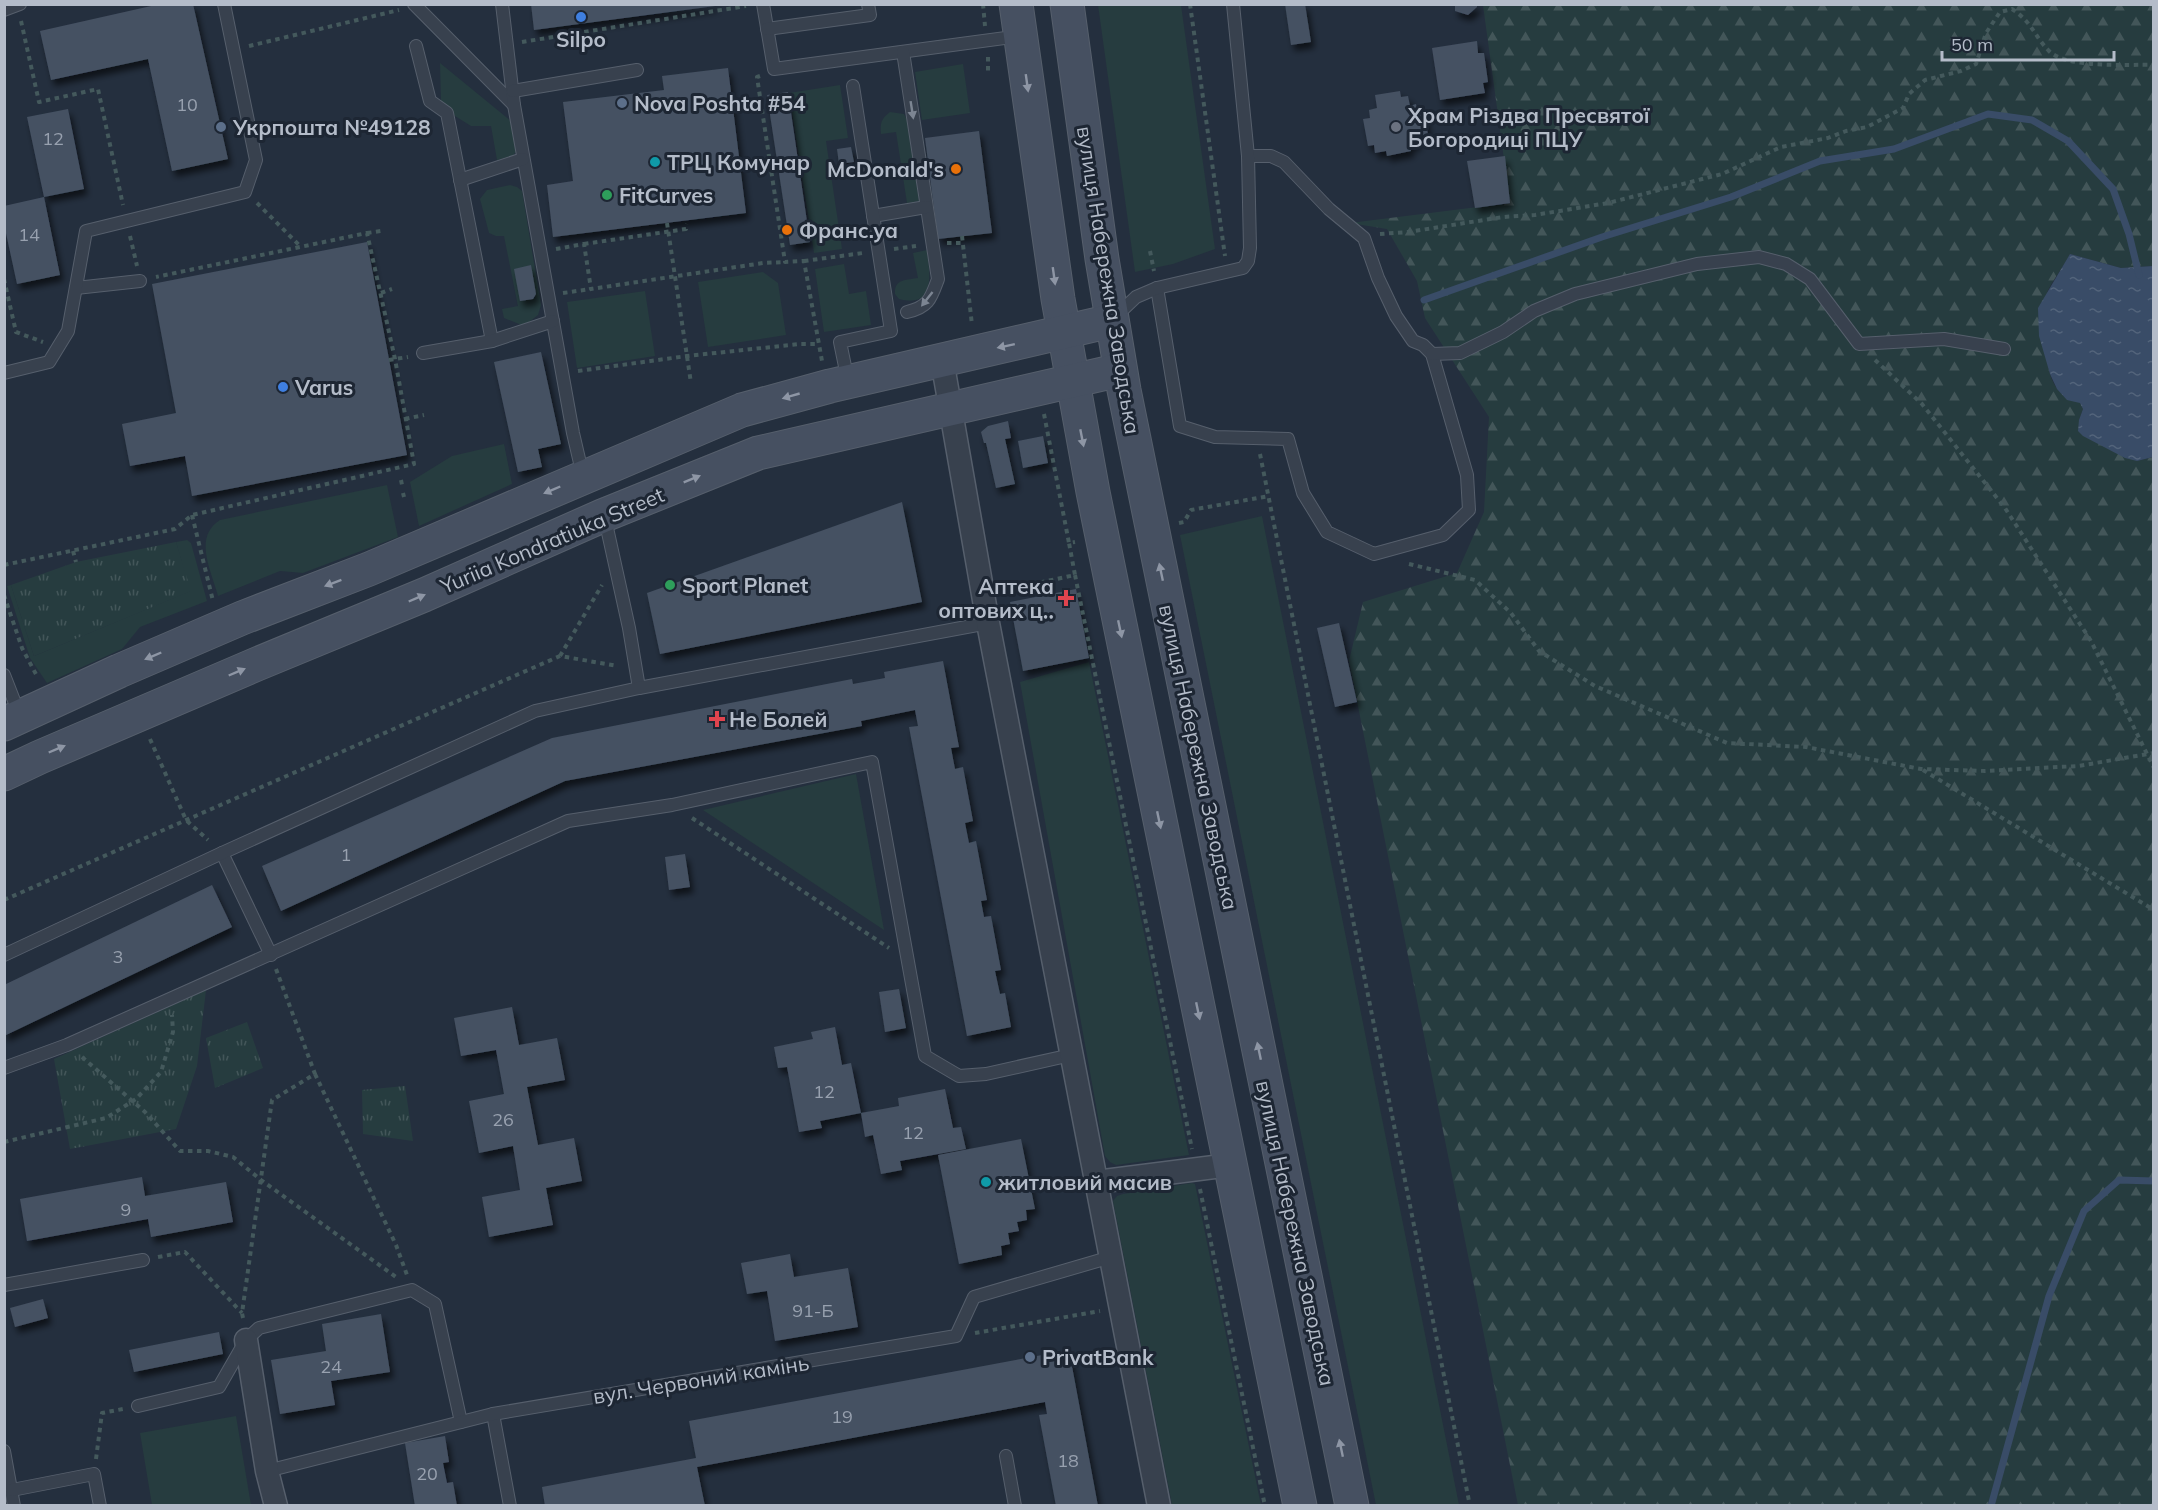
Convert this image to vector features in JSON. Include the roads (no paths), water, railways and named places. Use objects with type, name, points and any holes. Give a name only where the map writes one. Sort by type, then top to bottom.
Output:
[{"type":"main road","name":"вулиця Набережна Заводська","points":[[1067,4],[1111,321],[1120,369],[1352,1506]]},
{"type":"main road","points":[[1018,20],[1064,333],[1112,591],[1300,1506]]},
{"type":"main road","points":[[12,720],[119,670],[242,618],[369,569],[742,410],[838,375],[942,360],[1111,321]]},
{"type":"main road","name":"Yuriia Kondratiuka Street","points":[[4,774],[257,664],[385,612],[602,516],[758,453],[1120,369]]},
{"type":"main road","points":[[369,569],[385,612]]},
{"type":"street","points":[[942,360],[982,595],[1159,1506]]},
{"type":"street","points":[[1096,1182],[1230,1165]]},
{"type":"street","points":[[246,1340],[267,1471],[276,1506]]},
{"type":"lane","points":[[4,373],[49,362],[68,331],[86,231],[245,192],[256,160],[224,4]]},
{"type":"lane","points":[[502,4],[523,159],[578,462],[583,477]]},
{"type":"lane","points":[[764,4],[774,69],[903,52],[1018,20]]},
{"type":"lane","points":[[767,29],[870,15],[868,4]]},
{"type":"lane","points":[[1111,321],[1136,297],[1157,288],[1243,268],[1248,261],[1250,248],[1248,156],[1233,4]]},
{"type":"lane","points":[[4,10],[19,5]]},
{"type":"lane","points":[[409,7],[514,105]]},
{"type":"lane","points":[[416,46],[430,102],[447,113],[492,341]]},
{"type":"lane","points":[[903,52],[938,279],[931,299],[918,309],[908,312]]},
{"type":"lane","points":[[513,91],[638,70]]},
{"type":"lane","points":[[838,375],[840,342],[891,331],[854,86]]},
{"type":"lane","points":[[1157,288],[1180,426],[1215,437],[1288,439],[1303,493],[1327,532],[1374,554],[1443,535],[1469,510],[1467,475],[1432,354],[1423,345],[1413,341],[1396,316],[1378,278],[1364,238],[1329,209],[1284,162],[1271,156],[1248,156]]},
{"type":"lane","points":[[460,180],[523,159]]},
{"type":"lane","points":[[873,216],[926,207]]},
{"type":"lane","points":[[1432,354],[1460,353],[1503,333],[1534,311],[1575,294],[1697,264],[1759,257],[1786,264],[1810,279],[1859,344],[1944,339],[2004,349]]},
{"type":"lane","points":[[76,288],[140,281]]},
{"type":"lane","points":[[423,354],[492,341],[553,321]]},
{"type":"lane","points":[[602,516],[615,564],[639,688]]},
{"type":"lane","points":[[4,955],[535,711],[639,688],[988,624]]},
{"type":"lane","points":[[4,675],[12,720]]},
{"type":"lane","points":[[4,1068],[67,1046],[568,821],[672,805],[872,762],[925,1056],[959,1076],[986,1074],[1071,1055]]},
{"type":"lane","points":[[222,853],[271,955]]},
{"type":"lane","name":"вул. Червоний камінь","points":[[267,1471],[493,1414],[956,1336],[974,1297],[1111,1257]]},
{"type":"lane","points":[[4,1285],[143,1260]]},
{"type":"lane","points":[[138,1406],[219,1387],[246,1340],[259,1328],[411,1289],[435,1304],[461,1422]]},
{"type":"lane","points":[[493,1414],[510,1506]]},
{"type":"lane","points":[[4,1451],[15,1506]]},
{"type":"lane","points":[[1006,1456],[1015,1506]]},
{"type":"lane","points":[[12,1490],[94,1474],[100,1506]]},
{"type":"water","points":[[2070,254],[2121,268],[2153,266],[2153,457],[2137,461],[2125,458],[2083,436],[2078,431],[2083,409],[2080,403],[2067,400],[2057,389],[2050,374],[2039,336],[2038,308]]},
{"type":"waterway","points":[[1424,300],[1602,237],[1731,197],[1820,161],[1894,149],[1988,114],[2032,120],[2068,141],[2113,189],[2129,234],[2139,275]]},
{"type":"waterway","points":[[1991,1506],[2049,1296],[2084,1211],[2119,1180],[2154,1181]]},
{"type":"place","name":"Silpo","points":[[581,17]]},
{"type":"place","name":"Nova Poshta #54","points":[[622,103]]},
{"type":"place","name":"Укрпошта №49128","points":[[221,127]]},
{"type":"place","name":"Храм Різдва Пресвятої Богородиці ПЦУ","points":[[1396,127]]},
{"type":"place","name":"ТРЦ Комунар","points":[[655,162]]},
{"type":"place","name":"McDonald's","points":[[956,169]]},
{"type":"place","name":"FitCurves","points":[[607,195]]},
{"type":"place","name":"Франс.уа","points":[[787,230]]},
{"type":"place","name":"Varus","points":[[283,387]]},
{"type":"place","name":"Sport Planet","points":[[670,585]]},
{"type":"place","name":"Аптека оптових ц‥","points":[[1066,598]]},
{"type":"place","name":"Не Болей","points":[[717,719]]},
{"type":"place","name":"житловий масив","points":[[986,1182]]},
{"type":"place","name":"PrivatBank","points":[[1030,1357]]}]
